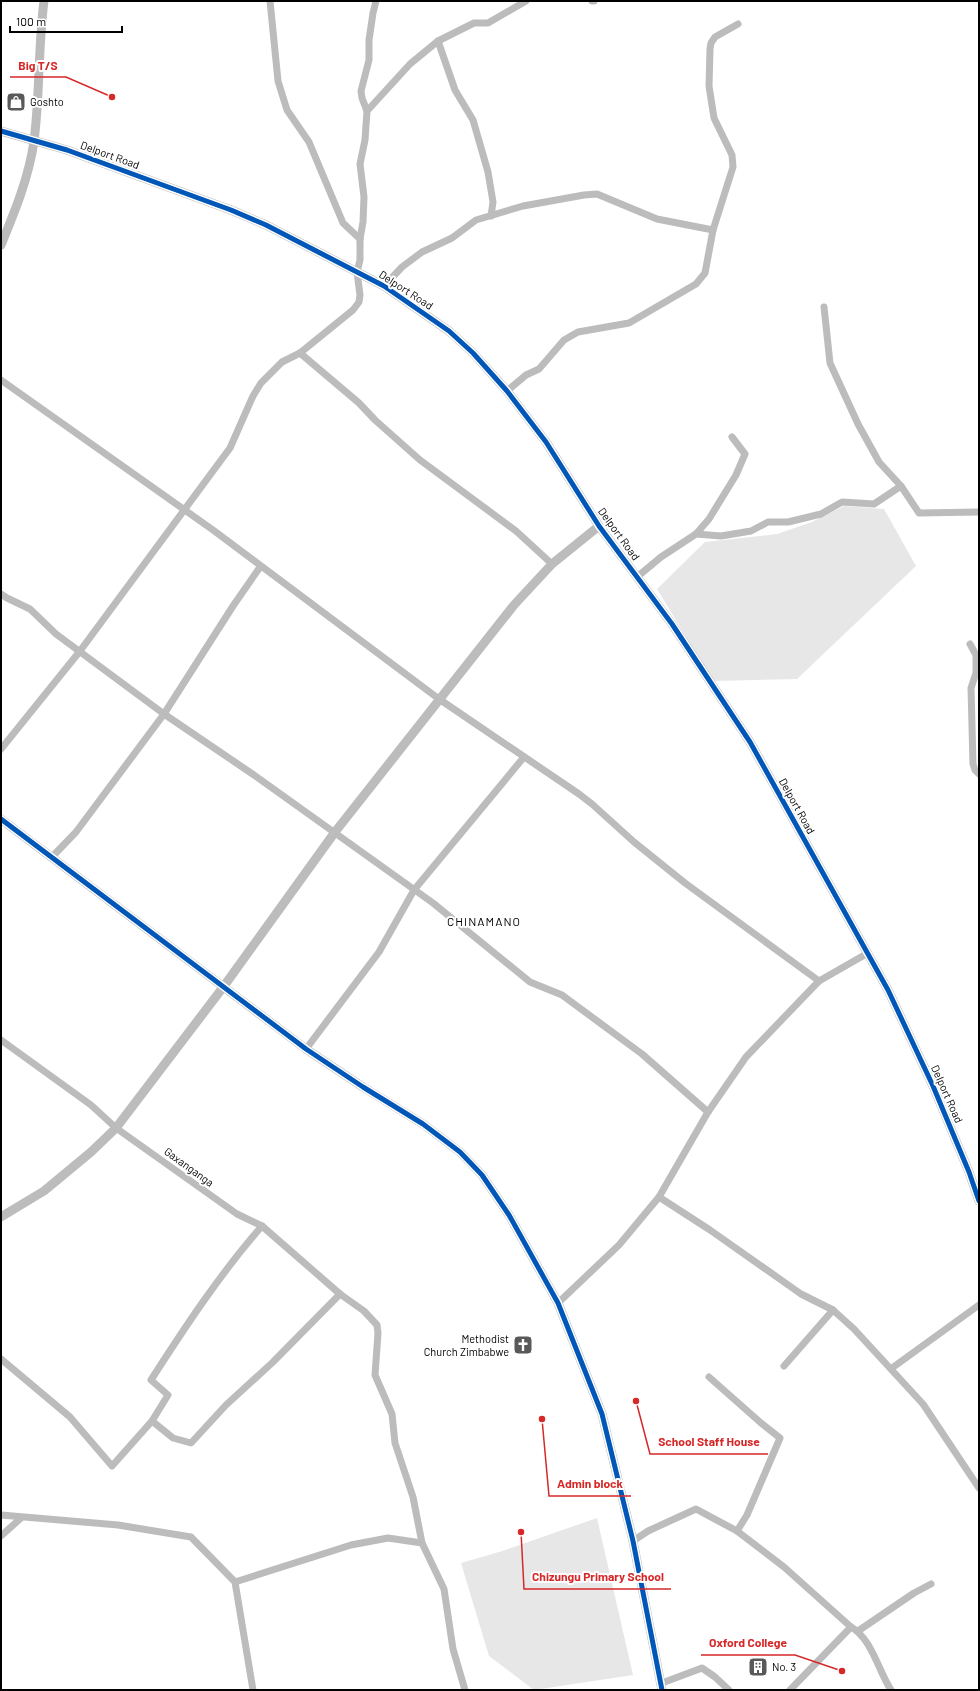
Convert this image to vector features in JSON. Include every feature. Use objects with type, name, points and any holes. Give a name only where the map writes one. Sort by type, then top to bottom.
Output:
[{"type":"street","points":[[1,245],[19,201],[29,168],[34,141],[44,1]]},
{"type":"street","points":[[270,1],[278,81],[288,110],[309,142],[343,223],[360,239]]},
{"type":"street","points":[[1,749],[80,651],[230,448],[253,396],[261,383],[282,362],[300,353],[353,310],[359,302],[360,294],[357,272],[360,260],[360,239],[363,222],[364,197],[360,164],[365,140],[367,111],[361,91],[369,60],[369,40],[376,1]]},
{"type":"street","points":[[367,111],[410,64],[438,41],[474,23],[488,23],[526,1]]},
{"type":"street","points":[[507,391],[526,375],[539,369],[564,340],[578,332],[629,323],[696,284],[705,273],[713,230],[733,167],[732,155],[714,118],[709,86],[710,50],[711,43],[715,37],[738,24]]},
{"type":"street","points":[[438,41],[455,90],[473,120],[488,172],[493,202],[491,216]]},
{"type":"street","name":"Delport Road","points":[[1,131],[67,150],[231,210],[266,225],[384,286],[449,331],[473,353],[507,391],[546,442],[600,526],[672,624],[750,742],[888,990],[933,1086],[969,1172],[979,1201]]},
{"type":"street","points":[[384,286],[402,267],[422,252],[452,238],[476,220],[523,206],[584,195],[597,194],[657,219],[713,230]]},
{"type":"street","points":[[824,307],[830,363],[858,424],[879,462],[901,486],[919,514],[979,512]]},
{"type":"street","points":[[300,353],[359,403],[375,420],[420,460],[516,531],[552,564]]},
{"type":"street","points":[[1,380],[184,510],[439,699],[588,800],[634,842],[685,883],[819,981]]},
{"type":"street","points":[[637,576],[661,557],[696,534],[709,519],[736,475],[745,454],[732,437]]},
{"type":"street","points":[[696,534],[721,536],[751,531],[768,522],[788,522],[822,514],[842,502],[874,504],[901,486]]},
{"type":"street","points":[[1,1217],[44,1191],[91,1152],[116,1128],[224,986],[335,832],[514,605],[552,564],[600,526]]},
{"type":"street","points":[[51,858],[76,832],[164,714],[233,606],[260,567]]},
{"type":"street","points":[[1,594],[35,613],[56,634],[164,714],[335,832],[433,903],[530,982],[562,995],[642,1054],[708,1112]]},
{"type":"street","points":[[970,644],[976,655],[976,673],[971,688],[973,764],[975,770],[979,774]]},
{"type":"street","points":[[306,1049],[379,952],[414,890],[524,757]]},
{"type":"street","points":[[1,819],[306,1049],[363,1087],[423,1124],[460,1152],[482,1175],[509,1215],[558,1303],[602,1414],[632,1541],[662,1686],[702,1668],[715,1677],[729,1690]]},
{"type":"street","points":[[558,1303],[618,1245],[659,1196],[708,1112],[746,1057],[819,981],[868,953]]},
{"type":"street","name":"Gaxanganga","points":[[1,1040],[90,1105],[116,1128],[236,1214],[262,1226],[340,1294],[364,1311],[377,1324],[378,1333],[375,1375],[392,1414],[395,1443],[413,1496],[422,1543],[444,1589],[453,1649],[465,1690]]},
{"type":"street","points":[[659,1196],[801,1294],[833,1310],[854,1329],[892,1368],[923,1404],[979,1488]]},
{"type":"street","points":[[1,1359],[70,1417],[112,1466],[152,1421],[168,1396],[151,1380],[175,1342],[236,1256],[262,1226]]},
{"type":"street","points":[[152,1421],[173,1438],[190,1443],[226,1405],[273,1362],[340,1294]]},
{"type":"street","points":[[892,1368],[979,1305]]},
{"type":"street","points":[[784,1366],[833,1310]]},
{"type":"street","points":[[709,1377],[780,1438],[747,1515],[737,1531]]},
{"type":"street","points":[[632,1541],[648,1531],[696,1509],[737,1531],[784,1567],[851,1627],[858,1631],[866,1642],[891,1690]]},
{"type":"street","points":[[1,1515],[118,1526],[191,1537],[235,1582],[253,1690]]},
{"type":"street","points":[[1,1536],[21,1518]]},
{"type":"street","points":[[235,1582],[351,1545],[388,1538],[422,1543]]},
{"type":"street","points":[[858,1631],[914,1593],[931,1584]]},
{"type":"street","points":[[790,1690],[851,1627]]},
{"type":"shaded area","points":[[844,506],[884,509],[916,566],[797,679],[713,681],[657,589],[705,542],[777,534],[812,522]]},
{"type":"shaded area","points":[[597,1518],[633,1675],[534,1690],[489,1656],[461,1563],[499,1552]]},
{"type":"cycle path","points":[[1,131],[67,150],[231,210],[266,225],[384,286],[449,331],[473,353],[507,391],[546,442],[599,526],[672,624],[750,742],[888,990],[933,1086],[969,1172],[979,1201]]},
{"type":"cycle path","points":[[1,819],[306,1049],[363,1087],[423,1124],[460,1152],[482,1175],[509,1215],[558,1303],[602,1414],[633,1541],[662,1690]]},
{"type":"place","name":"Big T/S","points":[[112,97]]},
{"type":"place","name":"Goshto","points":[[16,102]]},
{"type":"place","name":"Methodist Church Zimbabwe","points":[[523,1345]]},
{"type":"place","name":"School Staff House","points":[[636,1401]]},
{"type":"place","name":"Admin block","points":[[542,1419]]},
{"type":"place","name":"Chizungu Primary School","points":[[521,1532]]},
{"type":"place","name":"No. 3","points":[[758,1667]]},
{"type":"place","name":"Oxford College","points":[[842,1671]]},
{"type":"district","name":"CHINAMANO","points":[[484,922]]}]
